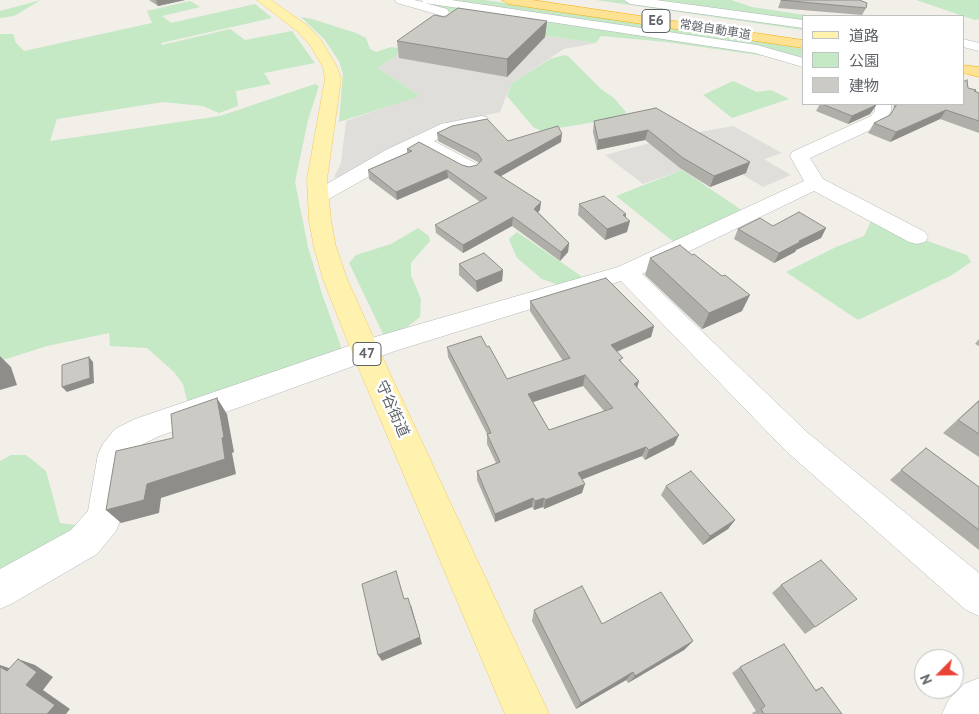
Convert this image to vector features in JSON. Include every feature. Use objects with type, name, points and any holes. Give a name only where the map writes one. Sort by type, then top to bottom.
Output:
[{"type":"highway","name":"常磐自動車道","points":[[508,0],[802,44]]},
{"type":"highway","name":"常磐自動車道","points":[[572,0],[802,34]]},
{"type":"highway","points":[[964,58],[979,61]]},
{"type":"highway","points":[[964,69],[979,72]]},
{"type":"main road","name":"守谷街道","points":[[263,0],[303,29],[316,43],[330,67],[333,79],[317,179],[325,247],[335,279],[365,350],[527,714]]},
{"type":"street","points":[[401,0],[456,16]]},
{"type":"street","points":[[427,0],[747,48],[802,63]]},
{"type":"street","points":[[630,0],[802,18]]},
{"type":"street","points":[[761,5],[802,17]]},
{"type":"street","points":[[602,38],[675,45],[773,59],[782,56]]},
{"type":"street","points":[[964,41],[979,42]]},
{"type":"street","points":[[964,41],[979,47]]},
{"type":"street","points":[[883,105],[883,111],[877,120],[799,156],[815,183],[916,237]]},
{"type":"street","points":[[318,197],[447,128],[481,121]]},
{"type":"street","points":[[420,141],[470,168]]},
{"type":"street","points":[[0,590],[84,542],[104,519],[114,454],[126,438],[146,428],[365,350],[626,272],[815,183]]},
{"type":"street","points":[[626,272],[797,442],[979,597]]},
{"type":"street","points":[[964,714],[979,699]]},
{"type":"shaded area","points":[[463,24],[596,43],[564,49],[511,84],[500,112],[446,124],[340,180],[334,177],[341,163],[346,121],[419,95],[378,68],[393,58],[415,36]]},
{"type":"shaded area","points":[[733,126],[782,153],[764,159],[791,175],[763,187],[735,170],[702,183],[682,170],[643,184],[605,155],[677,136]]},
{"type":"green space","points":[[41,0],[14,16],[0,18],[0,11]]},
{"type":"green space","points":[[438,0],[485,0],[802,48],[802,61]]},
{"type":"green space","points":[[596,0],[622,0],[802,25],[802,30]]},
{"type":"green space","points":[[645,0],[731,0],[752,7],[804,15],[802,15],[802,21]]},
{"type":"green space","points":[[916,0],[979,0],[979,19],[975,20]]},
{"type":"green space","points":[[190,1],[200,7],[162,16],[171,23],[255,4],[272,18],[161,43],[162,45],[230,29],[245,40],[292,31],[315,63],[264,73],[271,84],[236,91],[238,106],[219,113],[203,106],[163,102],[57,119],[50,141],[220,116],[315,84],[319,86],[308,120],[295,182],[308,247],[322,294],[343,352],[183,404],[187,401],[183,384],[174,372],[147,348],[110,346],[109,333],[47,346],[0,361],[0,34],[13,34],[16,43],[24,51],[152,23],[147,11]]},
{"type":"green space","points":[[421,1],[765,54],[765,56],[666,42],[601,36],[596,43],[463,24],[459,15],[416,2]]},
{"type":"green space","points":[[301,17],[356,33],[366,38],[370,49],[376,52],[391,47],[399,48],[402,50],[378,68],[419,95],[339,122],[343,74],[339,61],[324,39]]},
{"type":"green space","points":[[564,55],[568,56],[601,89],[614,98],[626,112],[624,117],[541,131],[533,127],[507,96],[511,84],[550,59]]},
{"type":"green space","points":[[733,81],[757,92],[771,90],[789,99],[732,118],[703,95]]},
{"type":"green space","points":[[682,170],[743,211],[675,243],[616,196]]},
{"type":"green space","points":[[871,221],[967,255],[971,262],[952,275],[858,320],[786,272],[836,247],[864,236]]},
{"type":"green space","points":[[418,228],[429,236],[430,241],[411,263],[411,275],[421,299],[420,317],[393,338],[384,336],[349,263],[356,255],[391,244]]},
{"type":"green space","points":[[517,232],[584,278],[559,285],[542,279],[517,258],[509,239]]},
{"type":"green space","points":[[11,455],[26,455],[46,471],[60,523],[77,525],[88,522],[0,581],[0,461]]},
{"type":"building","points":[[781,0],[859,0],[867,3],[866,8]]},
{"type":"building","points":[[458,8],[547,21],[507,59],[397,41],[434,15],[445,17]]},
{"type":"building","points":[[967,80],[968,88],[979,93],[979,121],[946,110],[896,132],[874,123],[890,115],[896,105],[964,105],[964,82]]},
{"type":"building","points":[[824,105],[875,105],[852,116]]},
{"type":"building","points":[[656,108],[750,162],[714,176],[683,158],[648,130],[598,140],[594,121]]},
{"type":"building","points":[[487,119],[508,141],[558,126],[562,134],[494,172],[541,202],[534,209],[569,243],[561,252],[513,217],[463,245],[435,225],[487,198],[447,170],[396,192],[368,170],[412,151],[407,149],[419,142],[462,165],[469,167],[477,165],[482,160],[478,154],[437,133],[452,126]]},
{"type":"building","points":[[604,196],[626,214],[623,215],[630,221],[607,229],[579,204]]},
{"type":"building","points":[[799,212],[826,228],[779,253],[738,229],[760,218],[773,226]]},
{"type":"building","points":[[680,245],[722,276],[725,275],[750,295],[709,313],[650,258]]},
{"type":"building","points":[[484,253],[503,270],[476,281],[459,264]]},
{"type":"building","points":[[606,278],[654,326],[611,345],[623,358],[619,360],[639,381],[634,384],[679,435],[649,450],[646,447],[578,473],[585,484],[545,500],[544,498],[535,501],[533,498],[495,514],[477,471],[500,462],[487,434],[491,433],[447,347],[481,336],[487,347],[489,346],[507,379],[570,358],[530,301]],"holes":[[[585,375],[613,408],[549,430],[528,394]]]},
{"type":"building","points":[[89,357],[90,378],[62,387],[62,365]]},
{"type":"building","points":[[217,398],[224,437],[222,438],[225,459],[147,484],[144,500],[106,510],[116,451],[173,438],[171,414]]},
{"type":"building","points":[[979,401],[979,434],[958,420]]},
{"type":"building","points":[[926,448],[979,487],[979,530],[901,470]]},
{"type":"building","points":[[691,471],[735,520],[710,536],[666,486]]},
{"type":"building","points":[[821,560],[857,599],[815,627],[781,585]]},
{"type":"building","points":[[396,571],[404,599],[408,598],[420,637],[378,655],[362,584]]},
{"type":"building","points":[[582,586],[602,624],[661,592],[693,641],[635,676],[633,672],[581,703],[534,610]]},
{"type":"building","points":[[784,644],[816,691],[822,687],[842,714],[764,714],[761,709],[765,706],[740,667]]},
{"type":"building","points":[[18,659],[37,672],[26,685],[55,705],[47,714],[0,714],[0,667],[7,671]]}]
